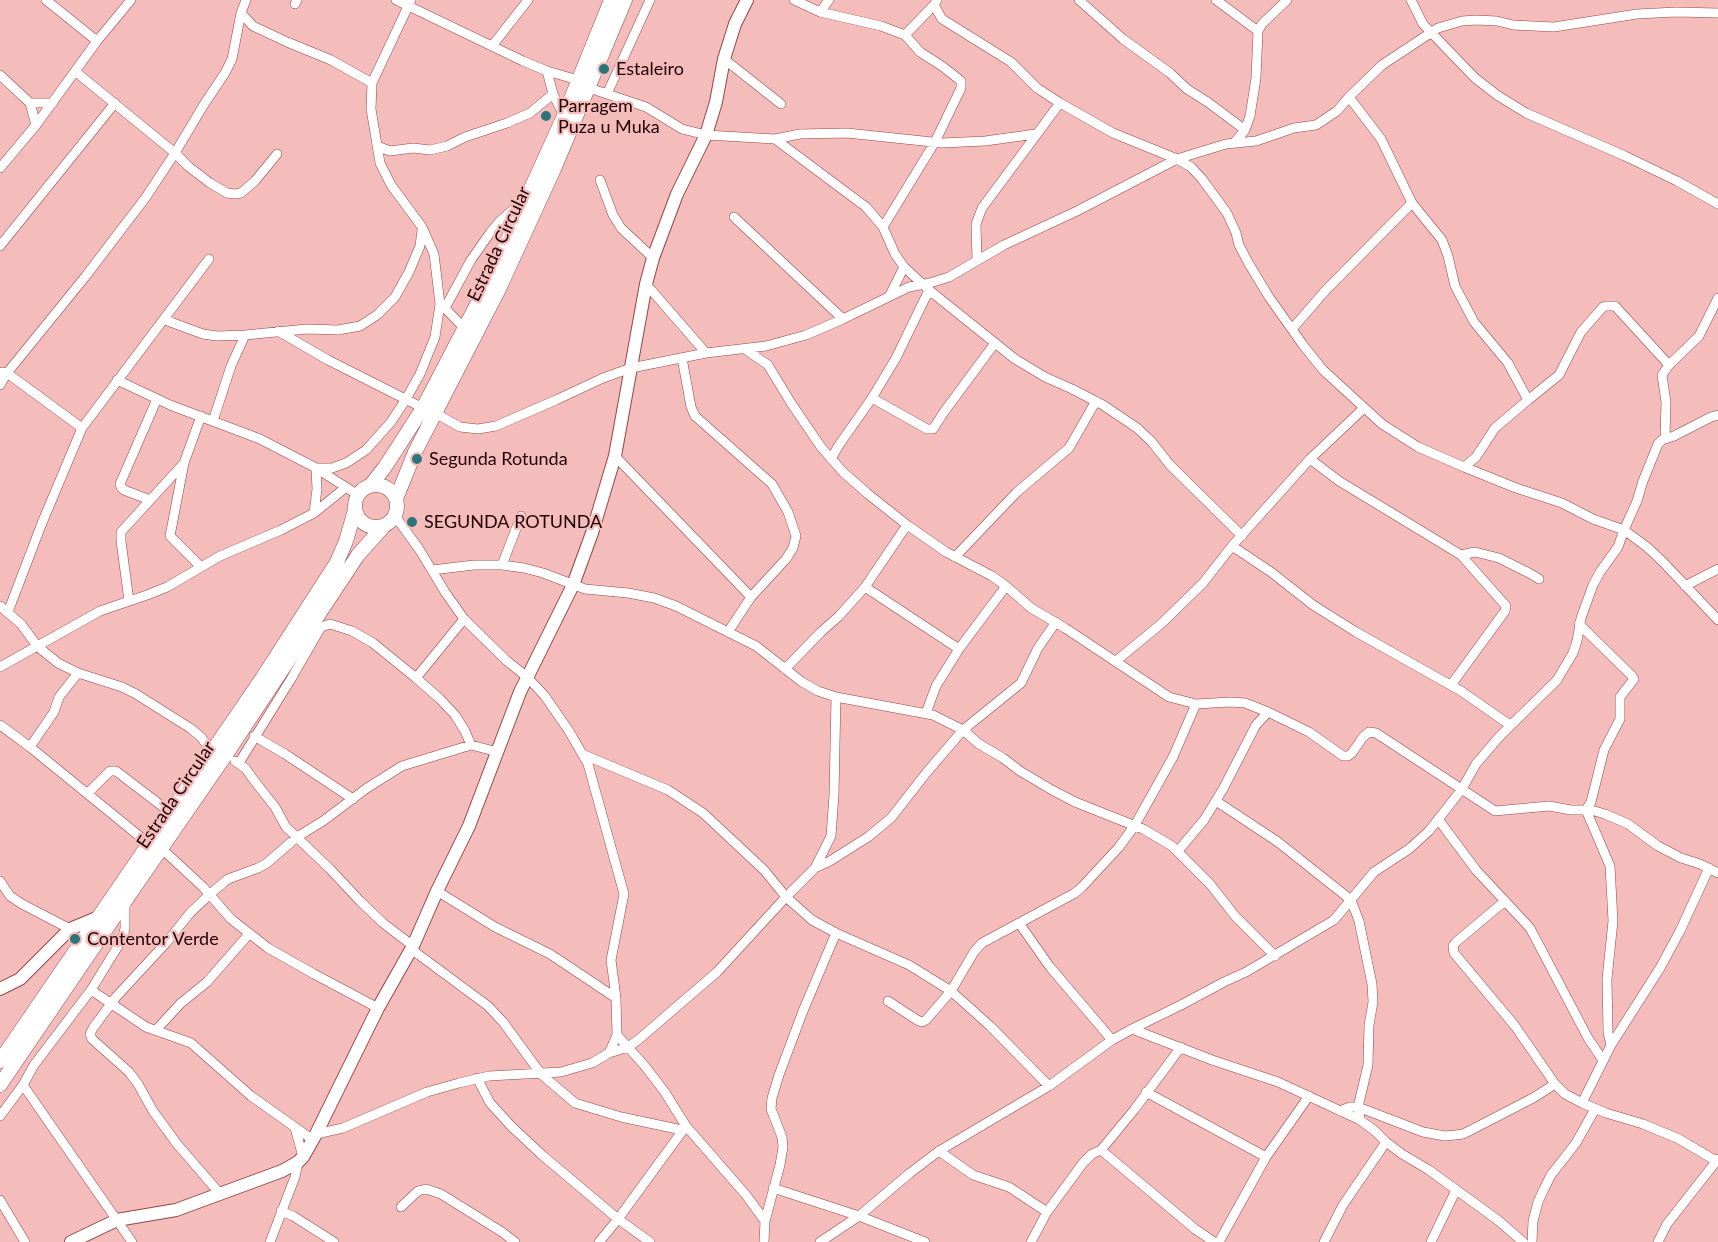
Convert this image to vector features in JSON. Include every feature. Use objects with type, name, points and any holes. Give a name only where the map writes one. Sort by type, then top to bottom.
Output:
[{"type":"main road","name":"Estrada Circular","points":[[396,500],[429,411],[464,328],[486,286],[564,116],[584,84],[611,0]]},
{"type":"main road","name":"Estrada Circular","points":[[370,486],[429,411],[499,289],[584,84],[625,0]]},
{"type":"main road","points":[[370,486],[386,487],[396,500],[398,508],[395,516],[383,526],[376,528],[369,526],[362,522],[355,510],[358,495],[370,486]]},
{"type":"main road","name":"Estrada Circular","points":[[0,1085],[125,901],[171,813],[219,754],[223,737],[336,562],[346,541],[355,510]]},
{"type":"main road","name":"Estrada Circular","points":[[0,1061],[99,917],[155,847],[358,555],[383,526]]},
{"type":"street","points":[[45,0],[98,41]]},
{"type":"street","points":[[0,168],[36,125],[131,0]]},
{"type":"street","points":[[0,385],[4,372],[85,277],[146,197],[175,153],[232,59],[236,33],[246,0]]},
{"type":"street","points":[[396,0],[409,3],[492,46],[547,71],[646,107],[682,129],[706,135],[775,139],[800,134],[847,133],[935,142],[985,141],[1036,134]]},
{"type":"street","points":[[492,46],[528,0]]},
{"type":"street","points":[[607,94],[650,0]]},
{"type":"street","points":[[270,1242],[301,1159],[315,1137],[378,1008],[412,947],[469,826],[527,677],[573,585],[592,533],[615,456],[653,258],[677,194],[706,135],[716,102],[724,59],[735,24],[747,0]]},
{"type":"street","points":[[794,0],[820,12],[905,34],[920,52],[961,81],[961,88],[935,142],[883,227]]},
{"type":"street","points":[[820,12],[829,0]]},
{"type":"street","points":[[1079,0],[1123,39],[1170,73],[1187,89],[1245,130]]},
{"type":"street","points":[[1216,0],[1258,31]]},
{"type":"street","points":[[1234,143],[1245,130],[1250,116],[1258,31],[1262,24],[1287,0]]},
{"type":"street","points":[[1411,0],[1422,24],[1475,78],[1497,95],[1526,113],[1625,156],[1718,204]]},
{"type":"street","points":[[1675,0],[1676,12]]},
{"type":"street","points":[[905,34],[935,2],[942,19],[948,24],[1011,62],[1037,88],[1060,103],[1113,134],[1178,159],[1191,167],[1227,213],[1239,245],[1269,297],[1323,370],[1364,408],[1396,434],[1418,447],[1516,488],[1562,503],[1593,519],[1624,530],[1647,547],[1718,620]]},
{"type":"street","points":[[409,3],[372,83],[371,110],[377,146],[380,163],[391,185],[422,227],[434,254],[442,306],[464,328]]},
{"type":"street","points":[[278,332],[460,427],[478,429],[496,426],[603,378],[631,368],[706,352],[766,346],[806,335],[909,286],[926,287],[949,277],[1004,245],[1178,159],[1226,144],[1256,141],[1294,128],[1316,125],[1338,111],[1348,96],[1382,65],[1438,28],[1462,21],[1476,20],[1497,21],[1513,26],[1554,27],[1615,17],[1676,12],[1718,13]]},
{"type":"street","points":[[241,13],[253,26],[331,60],[372,83]]},
{"type":"street","points":[[236,33],[253,26]]},
{"type":"street","points":[[724,59],[781,104]]},
{"type":"street","points":[[547,71],[553,94],[564,116]]},
{"type":"street","points":[[76,72],[189,167],[210,183],[227,192],[241,193],[255,181],[277,154]]},
{"type":"street","points":[[0,75],[30,104],[36,125]]},
{"type":"street","points":[[377,146],[390,151],[413,148],[430,150],[447,146],[530,112],[553,94]]},
{"type":"street","points":[[1348,96],[1381,139],[1412,203],[1442,240],[1455,286],[1474,322],[1508,363],[1528,400]]},
{"type":"street","points":[[30,104],[53,103]]},
{"type":"street","points":[[977,260],[976,224],[982,208],[1060,103]]},
{"type":"street","points":[[0,246],[115,104]]},
{"type":"street","points":[[775,139],[866,207],[883,227],[895,254],[904,267],[926,287],[1015,359],[1045,377],[1096,401],[1137,428],[1170,465],[1242,536]]},
{"type":"street","points":[[600,180],[613,216],[621,228],[653,258]]},
{"type":"street","points":[[316,468],[332,468],[346,463],[366,450],[391,422],[420,374],[433,346],[442,306],[490,233],[500,221],[526,199]]},
{"type":"street","points":[[1292,329],[1342,273],[1412,203]]},
{"type":"street","points":[[734,217],[843,319]]},
{"type":"street","points":[[165,320],[203,334],[217,336],[307,328],[338,330],[360,326],[377,315],[395,297],[420,246],[422,227]]},
{"type":"street","points":[[210,259],[82,428],[4,609],[21,624],[37,646],[58,663],[78,673],[122,687],[136,694],[181,722],[219,754],[246,769],[275,807],[286,827],[330,868],[383,923],[488,1006],[542,1074],[575,1104],[621,1117],[684,1128]]},
{"type":"street","points":[[890,295],[904,267]]},
{"type":"street","points":[[646,285],[706,352]]},
{"type":"street","points":[[831,459],[896,358],[926,287]]},
{"type":"street","points":[[1665,438],[1666,402],[1662,378],[1669,364],[1699,336],[1718,298]]},
{"type":"street","points":[[1464,467],[1476,457],[1495,428],[1559,375],[1581,332],[1603,307],[1615,306],[1669,364]]},
{"type":"street","points":[[213,421],[231,366],[245,335]]},
{"type":"street","points":[[872,398],[927,429],[933,429],[995,343]]},
{"type":"street","points":[[766,346],[768,365],[791,403],[821,447],[859,486],[907,525],[955,557],[981,569],[1006,586],[1031,608],[1169,697],[1196,704],[1245,703],[1309,732],[1343,756],[1352,753],[1369,732],[1376,733],[1495,811],[1549,806],[1605,814],[1628,824],[1658,846],[1714,871],[1660,968],[1602,1059],[1582,1103]]},
{"type":"street","points":[[745,349],[768,365]]},
{"type":"street","points":[[682,358],[691,407],[695,416],[772,484],[794,528],[795,541],[786,559],[751,597],[728,632]]},
{"type":"street","points":[[4,372],[82,428]]},
{"type":"street","points":[[117,380],[157,399],[260,439],[316,468],[358,495]]},
{"type":"street","points":[[150,500],[124,490],[120,484],[157,399]]},
{"type":"street","points":[[955,557],[1017,492],[1069,448],[1096,401]]},
{"type":"street","points":[[1116,661],[1161,624],[1203,583],[1232,546],[1310,459],[1364,408]]},
{"type":"street","points":[[820,1242],[859,1216],[939,1151],[1049,1086],[1112,1041],[1275,956],[1334,920],[1374,872],[1409,849],[1429,831],[1462,789],[1476,764],[1510,724],[1544,693],[1563,670],[1573,653],[1579,624],[1593,585],[1618,547],[1660,442],[1718,415]]},
{"type":"street","points":[[201,416],[184,463],[170,536],[201,567]]},
{"type":"street","points":[[821,447],[839,445]]},
{"type":"street","points":[[615,456],[751,597]]},
{"type":"street","points":[[1310,459],[1339,481],[1461,555],[1506,606],[1505,611],[1451,685]]},
{"type":"street","points":[[129,601],[121,541],[122,532],[184,463]]},
{"type":"street","points":[[314,513],[317,489],[316,468]]},
{"type":"street","points":[[0,667],[100,611],[166,586],[220,556],[314,513],[345,488]]},
{"type":"street","points":[[395,516],[464,619],[544,695],[569,730],[588,764],[624,894],[611,960],[616,998],[617,1035],[609,1053]]},
{"type":"street","points":[[502,565],[520,516]]},
{"type":"street","points":[[785,669],[865,587],[907,525]]},
{"type":"street","points":[[1232,546],[1271,572],[1313,605],[1451,685],[1510,724]]},
{"type":"street","points":[[1461,555],[1475,552],[1499,558],[1539,579]]},
{"type":"street","points":[[432,570],[474,565],[502,565],[543,573],[585,589],[654,598],[676,606],[756,646],[802,682],[818,691],[836,698],[926,713],[941,719],[963,730],[979,744],[1052,790],[1075,802],[1135,825],[1178,851],[1210,884],[1235,916],[1275,956]]},
{"type":"street","points":[[1685,586],[1718,569]]},
{"type":"street","points":[[926,713],[936,686],[959,649],[1006,586]]},
{"type":"street","points":[[865,587],[959,649]]},
{"type":"street","points":[[416,678],[464,619]]},
{"type":"street","points":[[815,868],[868,837],[891,818],[963,730],[1021,682],[1038,648],[1056,622]]},
{"type":"street","points":[[238,763],[321,627],[330,624],[344,628],[373,643],[416,678],[455,716],[471,745]]},
{"type":"street","points":[[1579,624],[1634,679],[1620,697],[1620,719],[1604,750],[1591,802],[1586,810]]},
{"type":"street","points":[[30,747],[54,712],[59,697],[78,673]]},
{"type":"street","points":[[91,990],[110,1005],[146,1027],[191,1043],[251,1096],[295,1128],[315,1137],[343,1128],[428,1092],[477,1078],[561,1072],[592,1063],[609,1053],[628,1047],[717,972],[815,868],[831,836],[836,698]]},
{"type":"street","points":[[888,1001],[922,1022],[930,1017],[951,991],[974,952],[982,943],[1075,893],[1082,887],[1119,848],[1135,825],[1165,773],[1196,704]]},
{"type":"street","points":[[1178,851],[1204,820],[1256,725],[1268,712]]},
{"type":"street","points":[[0,725],[155,847],[210,894],[231,919],[249,934],[287,960],[378,1008]]},
{"type":"street","points":[[254,736],[353,799]]},
{"type":"street","points":[[201,737],[223,737]]},
{"type":"street","points":[[221,1195],[153,1112],[129,1072],[92,1039],[90,1034],[110,1005],[190,914],[228,879],[267,863],[297,837],[402,766],[471,745],[498,752]]},
{"type":"street","points":[[582,754],[668,790],[703,813],[764,870],[786,897],[812,920],[909,965],[951,991],[990,1026],[1049,1086]]},
{"type":"street","points":[[88,793],[110,771],[116,771],[171,813]]},
{"type":"street","points":[[1216,801],[1278,842],[1351,900],[1359,921],[1372,984],[1373,1002],[1369,1025],[1368,1065],[1358,1107],[1360,1120]]},
{"type":"street","points":[[1586,810],[1610,866],[1613,921],[1606,979],[1608,1033],[1611,1045]]},
{"type":"street","points":[[1438,819],[1476,870],[1530,928],[1588,1038],[1602,1059]]},
{"type":"street","points":[[0,881],[10,896],[70,929]]},
{"type":"street","points":[[437,891],[495,927],[550,954],[616,998]]},
{"type":"street","points":[[0,1116],[23,1085],[34,1065],[91,990],[123,938],[125,901]]},
{"type":"street","points":[[1506,901],[1456,942],[1453,946],[1454,952],[1515,1026],[1555,1084],[1565,1094],[1582,1103],[1679,1139],[1717,1160],[1667,1224],[1658,1242]]},
{"type":"street","points":[[3,986],[33,967],[70,929],[99,917]]},
{"type":"street","points":[[1019,923],[1050,968],[1112,1041]]},
{"type":"street","points":[[764,1242],[765,1221],[783,1147],[782,1137],[771,1109],[772,1098],[803,1011],[836,933]]},
{"type":"street","points":[[156,1030],[213,975],[249,934]]},
{"type":"street","points":[[1132,1029],[1278,1082],[1360,1120],[1386,1142],[1499,1221],[1523,1242]]},
{"type":"street","points":[[617,1035],[664,1091],[684,1128],[746,1195],[765,1221]]},
{"type":"street","points":[[1031,1242],[1047,1212],[1083,1163],[1092,1154],[1101,1150],[1181,1047]]},
{"type":"street","points":[[477,1078],[490,1103],[512,1127],[618,1219],[650,1242]]},
{"type":"street","points":[[1340,1110],[1358,1107],[1423,1132],[1455,1136],[1533,1098],[1555,1084]]},
{"type":"street","points":[[23,1085],[132,1242]]},
{"type":"street","points":[[1146,1092],[1266,1156]]},
{"type":"street","points":[[1219,1242],[1266,1156],[1309,1096]]},
{"type":"street","points":[[1532,1242],[1533,1221],[1544,1189],[1551,1175],[1576,1143],[1595,1109]]},
{"type":"street","points":[[295,1128],[301,1159]]},
{"type":"street","points":[[599,1242],[684,1128]]},
{"type":"street","points":[[1324,1242],[1343,1205],[1386,1142]]},
{"type":"street","points":[[1101,1150],[1214,1242]]},
{"type":"street","points":[[939,1151],[973,1175],[1009,1187],[1047,1212]]},
{"type":"street","points":[[71,1242],[117,1220],[176,1210],[221,1195],[282,1171],[301,1159]]},
{"type":"street","points":[[773,1188],[859,1216],[925,1242]]},
{"type":"street","points":[[401,1207],[418,1191],[426,1189],[441,1194],[515,1242]]},
{"type":"street","points":[[1431,1242],[1456,1190]]},
{"type":"street","points":[[0,1200],[25,1242]]},
{"type":"street","points":[[281,1211],[334,1242]]},
{"type":"place","name":"Estaleiro","points":[[604,69]]},
{"type":"place","name":"Parragem Puza u Muka","points":[[546,116]]},
{"type":"place","name":"Segunda Rotunda","points":[[417,459]]},
{"type":"place","name":"SEGUNDA ROTUNDA","points":[[412,522]]},
{"type":"place","name":"Contentor Verde","points":[[75,939]]}]
